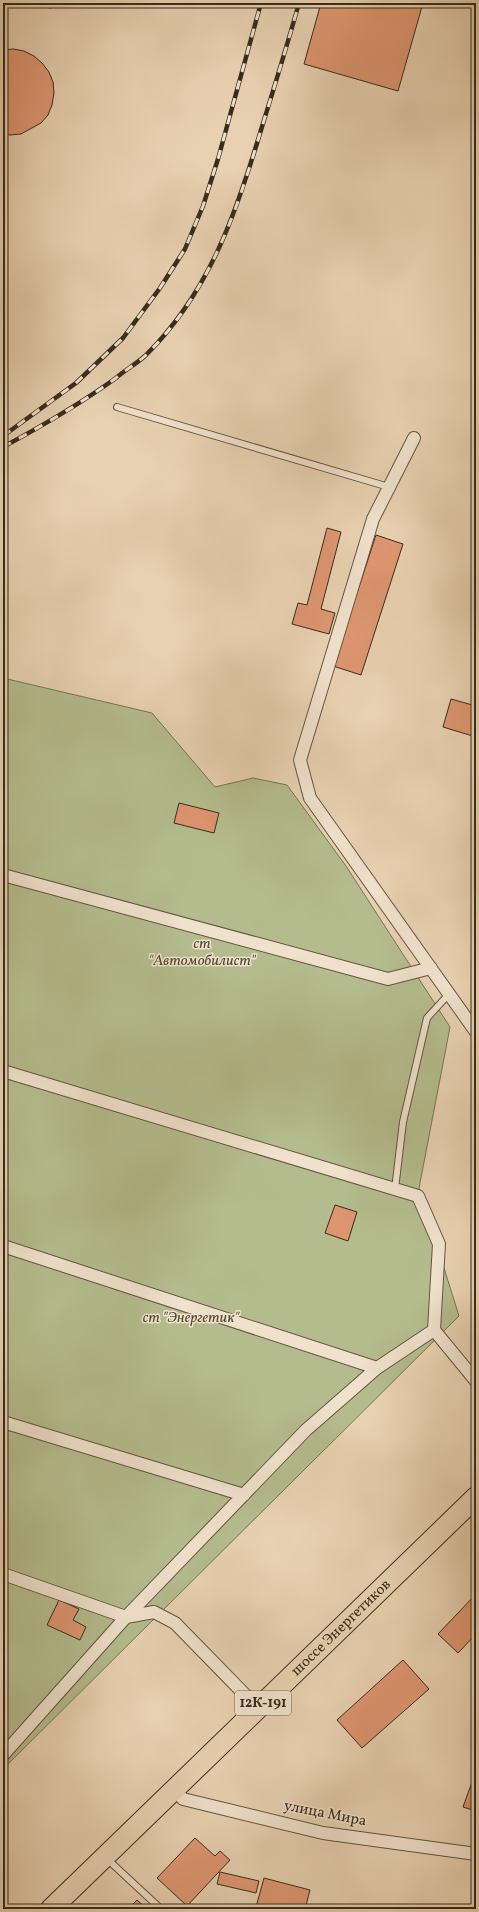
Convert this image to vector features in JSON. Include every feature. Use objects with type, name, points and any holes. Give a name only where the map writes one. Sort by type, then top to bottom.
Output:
[{"type":"main road","name":"шоссе Энергетиков","points":[[51,1909],[476,1497]]},
{"type":"street","points":[[414,438],[373,519],[300,760],[310,798],[476,1032]]},
{"type":"street","points":[[3,875],[388,979],[431,968]]},
{"type":"street","points":[[3,1071],[418,1196],[439,1244],[434,1330],[476,1382]]},
{"type":"street","points":[[3,1246],[377,1368]]},
{"type":"street","points":[[3,1755],[126,1617],[306,1430],[377,1368],[434,1330]]},
{"type":"street","points":[[3,1422],[244,1495]]},
{"type":"street","points":[[3,1574],[126,1617],[154,1612],[175,1623],[258,1708]]},
{"type":"street","name":"улица Мира","points":[[174,1789],[183,1799],[323,1833],[476,1854]]},
{"type":"lane","points":[[117,407],[389,487]]},
{"type":"lane","points":[[395,1189],[403,1122],[427,1018],[449,994]]},
{"type":"lane","points":[[105,1857],[161,1909]]},
{"type":"green space","points":[[3,678],[152,713],[215,787],[253,778],[287,785],[346,866],[450,1027],[419,1188],[459,1316],[3,1769]]},
{"type":"building","points":[[32,3],[69,3],[50,8]]},
{"type":"building","points":[[321,3],[423,3],[398,91],[304,64]]},
{"type":"building","points":[[13,49],[24,51],[34,56],[42,63],[49,72],[53,82],[54,93],[52,105],[48,115],[41,123],[21,134],[10,135],[3,134],[3,50]]},
{"type":"building","points":[[327,528],[341,532],[321,609],[335,613],[329,634],[292,624],[298,603],[307,605]]},
{"type":"building","points":[[376,535],[403,544],[361,675],[333,666]]},
{"type":"building","points":[[451,699],[476,706],[476,737],[443,727]]},
{"type":"building","points":[[179,803],[219,813],[214,833],[174,823]]},
{"type":"building","points":[[335,1205],[357,1212],[348,1241],[325,1233]]},
{"type":"building","points":[[476,1594],[476,1634],[458,1653],[438,1634]]},
{"type":"building","points":[[59,1600],[79,1609],[73,1620],[86,1627],[80,1640],[47,1625]]},
{"type":"building","points":[[403,1660],[429,1689],[362,1748],[337,1720]]},
{"type":"building","points":[[476,1771],[476,1811],[463,1807]]},
{"type":"building","points":[[195,1838],[215,1856],[220,1851],[230,1860],[187,1906],[157,1878]]},
{"type":"building","points":[[220,1872],[259,1881],[256,1893],[217,1884]]},
{"type":"building","points":[[264,1878],[310,1890],[305,1909],[265,1909],[256,1907]]},
{"type":"building","points":[[137,1900],[147,1909],[128,1909]]},
{"type":"railway","points":[[3,436],[76,383],[123,338],[160,288],[185,249],[203,206],[218,159],[261,3]]},
{"type":"railway","points":[[3,447],[75,406],[138,362],[167,332],[187,306],[218,251],[230,222],[276,83],[299,3]]},
{"type":"park label","name":"ст \"Автомобилист\"","points":[[202,952]]},
{"type":"park label","name":"ст \"Энергетик\"","points":[[191,1318]]}]
